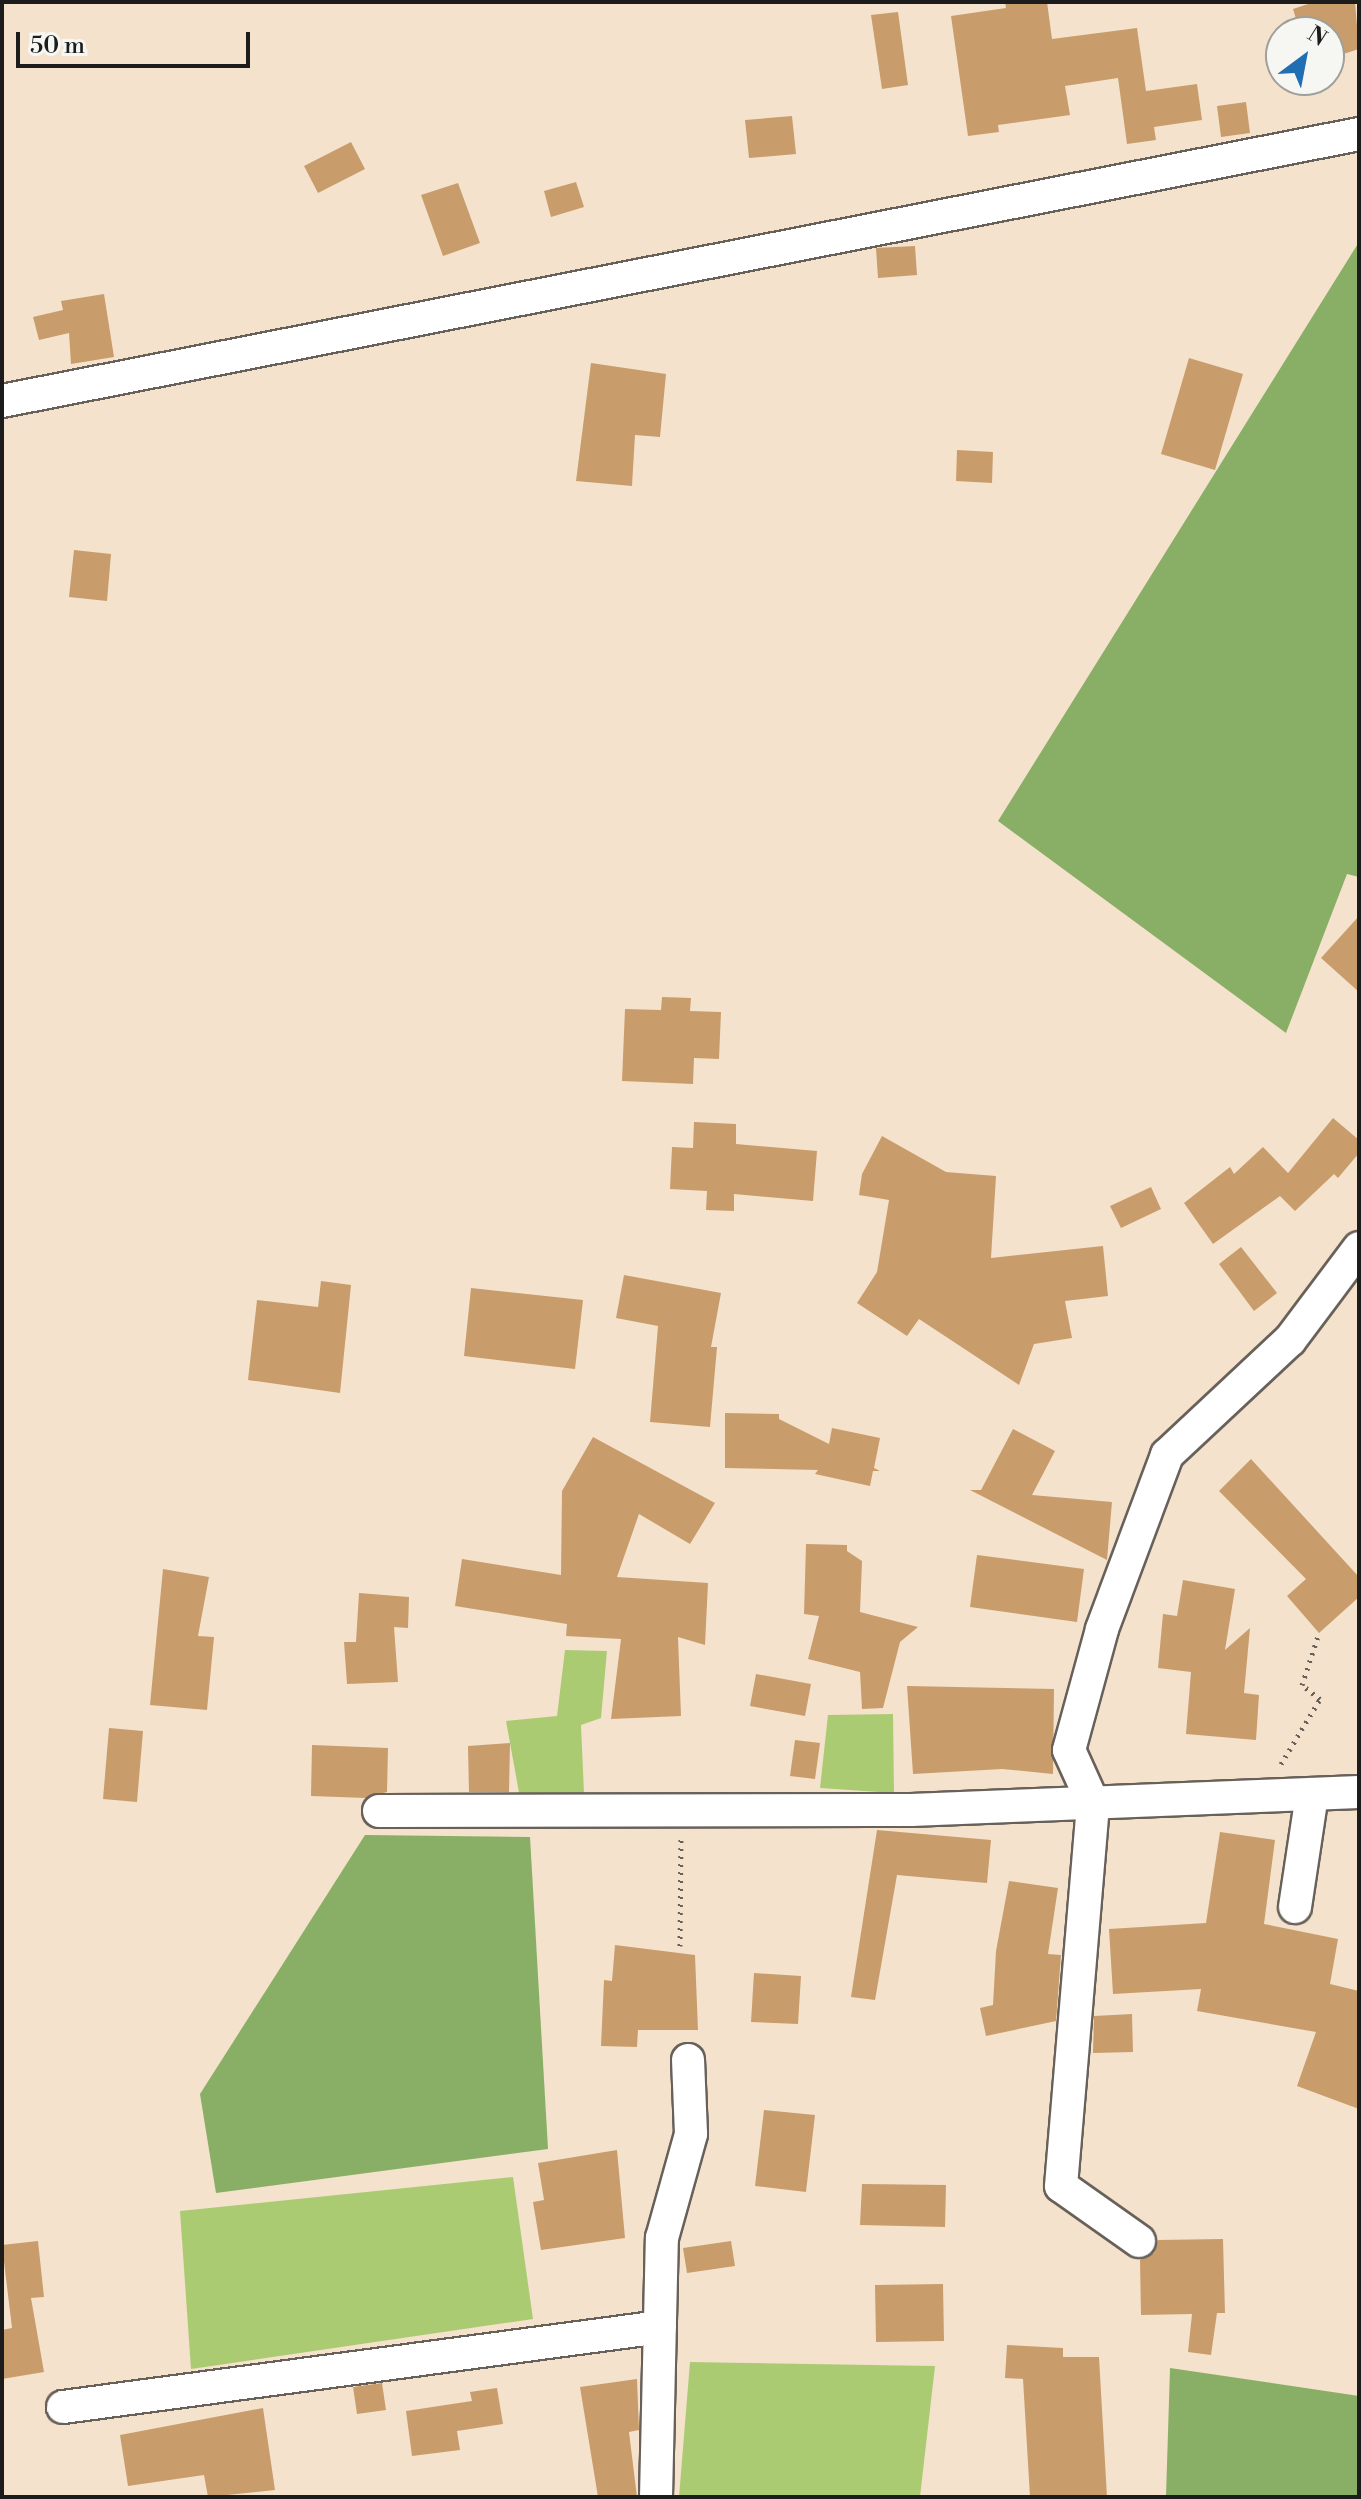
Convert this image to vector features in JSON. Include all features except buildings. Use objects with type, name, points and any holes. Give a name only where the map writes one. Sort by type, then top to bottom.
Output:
[{"type":"street","points":[[2,401],[1359,134]]},
{"type":"street","points":[[1139,2241],[1061,2186],[1093,1803],[1069,1750],[1102,1629],[1167,1455],[1290,1340],[1359,1248]]},
{"type":"street","points":[[379,1811],[911,1810],[1359,1792]]},
{"type":"street","points":[[1295,1907],[1312,1794]]},
{"type":"street","points":[[656,2497],[662,2238],[691,2134],[688,2060]]},
{"type":"street","points":[[63,2407],[660,2327]]},
{"type":"path","points":[[1262,1796],[1320,1699],[1302,1685],[1319,1633]]},
{"type":"path","points":[[680,1946],[681,1822]]},
{"type":"green space","points":[[1359,242],[1359,877],[1347,874],[1286,1033],[998,821]]},
{"type":"green space","points":[[565,1650],[607,1651],[601,1718],[581,1725],[584,1793],[520,1798],[506,1721],[557,1716]]},
{"type":"green space","points":[[893,1714],[894,1793],[820,1788],[828,1715]]},
{"type":"green space","points":[[365,1835],[530,1837],[548,2149],[216,2193],[200,2094]]},
{"type":"green space","points":[[513,2177],[533,2319],[191,2369],[180,2211]]},
{"type":"green space","points":[[690,2362],[935,2366],[920,2497],[679,2497]]},
{"type":"green space","points":[[1170,2368],[1359,2396],[1359,2497],[1166,2497]]}]
